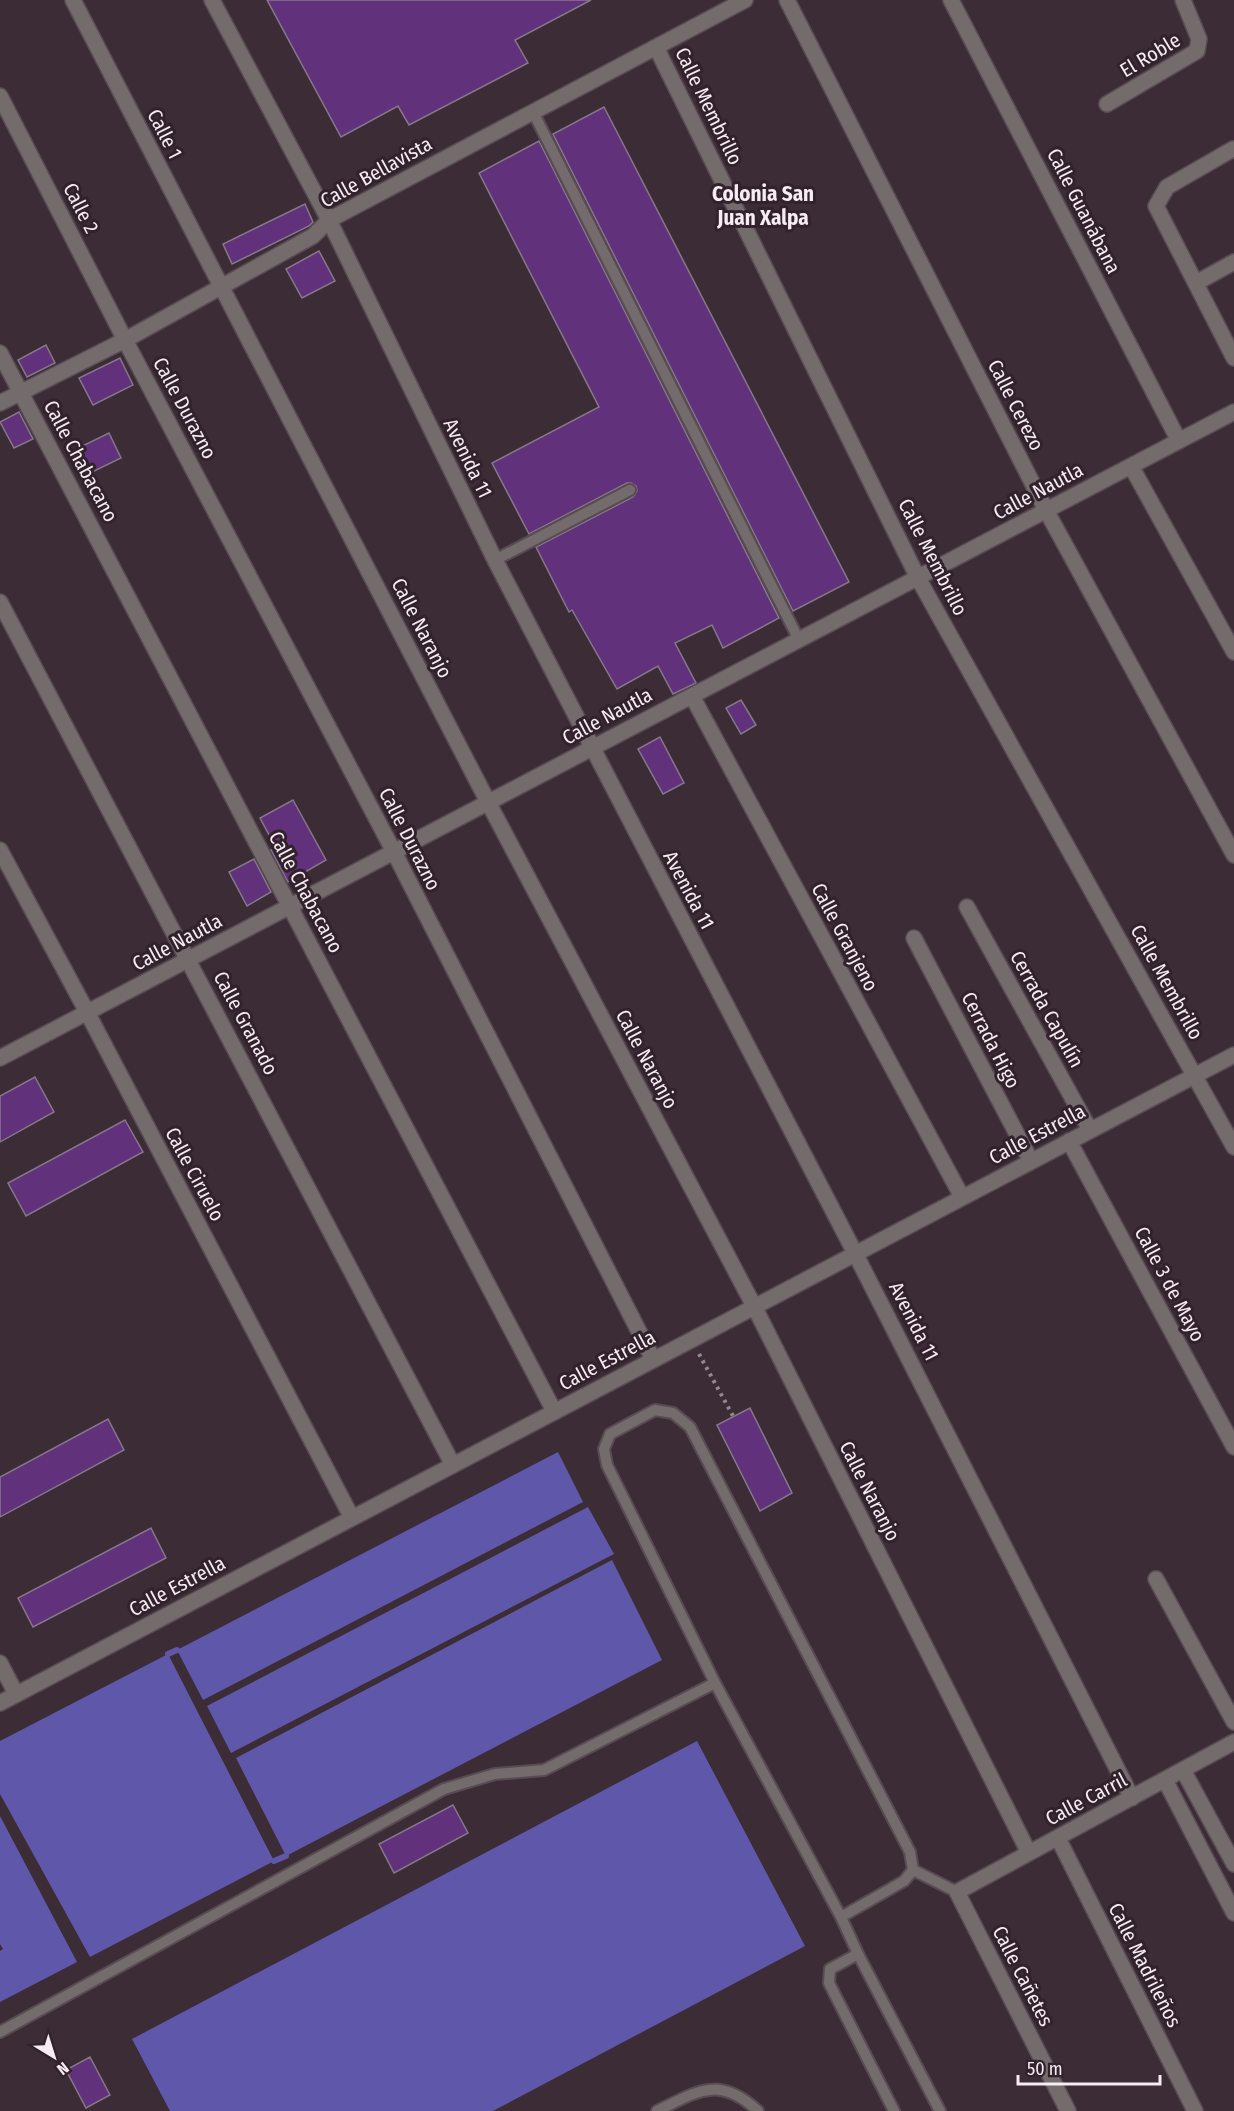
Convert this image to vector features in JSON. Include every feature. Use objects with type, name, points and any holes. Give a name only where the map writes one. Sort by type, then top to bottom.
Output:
[{"type":"street","name":"Calle 1","points":[[73,0],[221,288]]},
{"type":"street","name":"Avenida 11","points":[[212,0],[329,220],[495,560],[855,1253],[1132,1798]]},
{"type":"street","name":"Calle Bellavista","points":[[0,403],[125,340],[221,288],[313,236],[329,220],[745,0]]},
{"type":"street","name":"Calle Cerezo","points":[[787,0],[1046,510],[1234,855]]},
{"type":"street","name":"Calle Guanábana","points":[[951,0],[1179,441]]},
{"type":"street","name":"El Roble","points":[[1107,104],[1197,51],[1199,39],[1183,0]]},
{"type":"street","name":"Calle Membrillo","points":[[656,47],[918,578],[1234,1147]]},
{"type":"street","name":"Calle 2","points":[[0,96],[125,340]]},
{"type":"street","points":[[1233,149],[1167,187],[1156,206],[1234,358]]},
{"type":"street","points":[[1196,283],[1234,262]]},
{"type":"street","name":"Calle Naranjo","points":[[221,288],[754,1306],[1029,1853]]},
{"type":"street","name":"Calle Durazno","points":[[125,340],[394,852],[653,1359]]},
{"type":"street","name":"Calle Chabacano","points":[[0,353],[554,1411]]},
{"type":"street","name":"Calle Nautla","points":[[0,1058],[1234,412]]},
{"type":"street","points":[[1131,466],[1234,652]]},
{"type":"street","name":"Calle Granado","points":[[0,602],[453,1465]]},
{"type":"street","name":"Calle Granjeno","points":[[692,696],[962,1197]]},
{"type":"street","name":"Calle Ciruelo","points":[[0,850],[352,1518]]},
{"type":"street","name":"Cerrada Capulín","points":[[967,907],[1090,1130]]},
{"type":"street","name":"Cerrada Higo","points":[[914,938],[1031,1161]]},
{"type":"street","name":"Calle Estrella","points":[[0,1702],[1234,1055]]},
{"type":"street","name":"Calle 3 de Mayo","points":[[1069,1141],[1234,1448]]},
{"type":"street","points":[[1156,1579],[1234,1722]]},
{"type":"street","points":[[0,1663],[16,1694]]},
{"type":"street","name":"Calle Carril","points":[[957,1892],[1234,1742]]},
{"type":"street","points":[[1183,1770],[1234,1864]]},
{"type":"street","points":[[1165,1780],[1234,1913]]},
{"type":"street","name":"Calle Madrileños","points":[[1058,1838],[1196,2111]]},
{"type":"street","name":"Calle Cañetes","points":[[957,1892],[1068,2111]]},
{"type":"lane","points":[[533,112],[799,640]]},
{"type":"lane","points":[[495,560],[630,490]]},
{"type":"lane","points":[[842,1917],[904,1881],[913,1870],[910,1852],[690,1427],[673,1413],[655,1410],[610,1434],[604,1449],[607,1465],[715,1683],[842,1917],[858,1954],[940,2111]]},
{"type":"lane","points":[[0,2032],[444,1789],[495,1774],[544,1770],[715,1683]]},
{"type":"lane","points":[[913,1870],[957,1892]]},
{"type":"lane","points":[[858,1954],[830,1969],[829,1983],[894,2111]]},
{"type":"lane","points":[[657,2111],[702,2090],[723,2090],[745,2099],[758,2111]]},
{"type":"path","points":[[691,1339],[733,1416]]},
{"type":"shaded area","points":[[558,1452],[583,1502],[203,1700],[177,1650]]},
{"type":"shaded area","points":[[588,1507],[614,1554],[231,1753],[207,1706]]},
{"type":"shaded area","points":[[612,1560],[662,1660],[286,1856],[236,1758]]},
{"type":"shaded area","points":[[168,1654],[274,1861],[90,1957],[0,1794],[0,1741]]},
{"type":"shaded area","points":[[697,1741],[805,1946],[493,2111],[170,2111],[132,2039]]},
{"type":"shaded area","points":[[0,1816],[77,1962],[0,2002],[0,1951],[3,1949],[0,1944]]},
{"type":"building","points":[[267,0],[591,0],[515,40],[528,63],[409,125],[398,106],[341,137]]},
{"type":"building","points":[[604,107],[849,582],[793,611],[553,134]]},
{"type":"building","points":[[539,141],[779,618],[723,648],[712,625],[675,643],[696,683],[673,694],[658,666],[617,689],[572,610],[569,612],[536,547],[633,497],[637,491],[636,486],[627,483],[529,534],[492,463],[599,407],[479,173]]},
{"type":"building","points":[[305,204],[313,222],[309,226],[232,264],[223,244]]},
{"type":"building","points":[[319,251],[335,281],[302,298],[286,269]]},
{"type":"building","points":[[46,345],[55,363],[27,377],[18,360]]},
{"type":"building","points":[[120,358],[133,385],[93,405],[79,378]]},
{"type":"building","points":[[19,412],[33,439],[14,448],[0,422]]},
{"type":"building","points":[[109,433],[121,458],[80,478],[68,453]]},
{"type":"building","points":[[741,700],[756,725],[741,734],[726,708]]},
{"type":"building","points":[[660,737],[684,783],[663,794],[638,749]]},
{"type":"building","points":[[293,800],[326,860],[288,882],[271,850],[276,848],[260,818]]},
{"type":"building","points":[[254,859],[271,892],[247,906],[229,872]]},
{"type":"building","points":[[35,1077],[54,1112],[0,1142],[0,1096]]},
{"type":"building","points":[[125,1120],[143,1152],[26,1216],[8,1183]]},
{"type":"building","points":[[750,1408],[792,1493],[760,1511],[717,1425]]},
{"type":"building","points":[[108,1419],[124,1450],[0,1517],[0,1477]]},
{"type":"building","points":[[151,1528],[166,1558],[33,1627],[18,1598]]},
{"type":"building","points":[[453,1805],[468,1833],[394,1873],[379,1844]]},
{"type":"building","points":[[90,2057],[110,2095],[86,2108],[66,2070]]},
{"type":"waterway","points":[[168,1654],[177,1650]]},
{"type":"waterway","points":[[274,1861],[286,1856]]},
{"type":"district","name":"Colonia San Juan Xalpa","points":[[763,206]]}]
